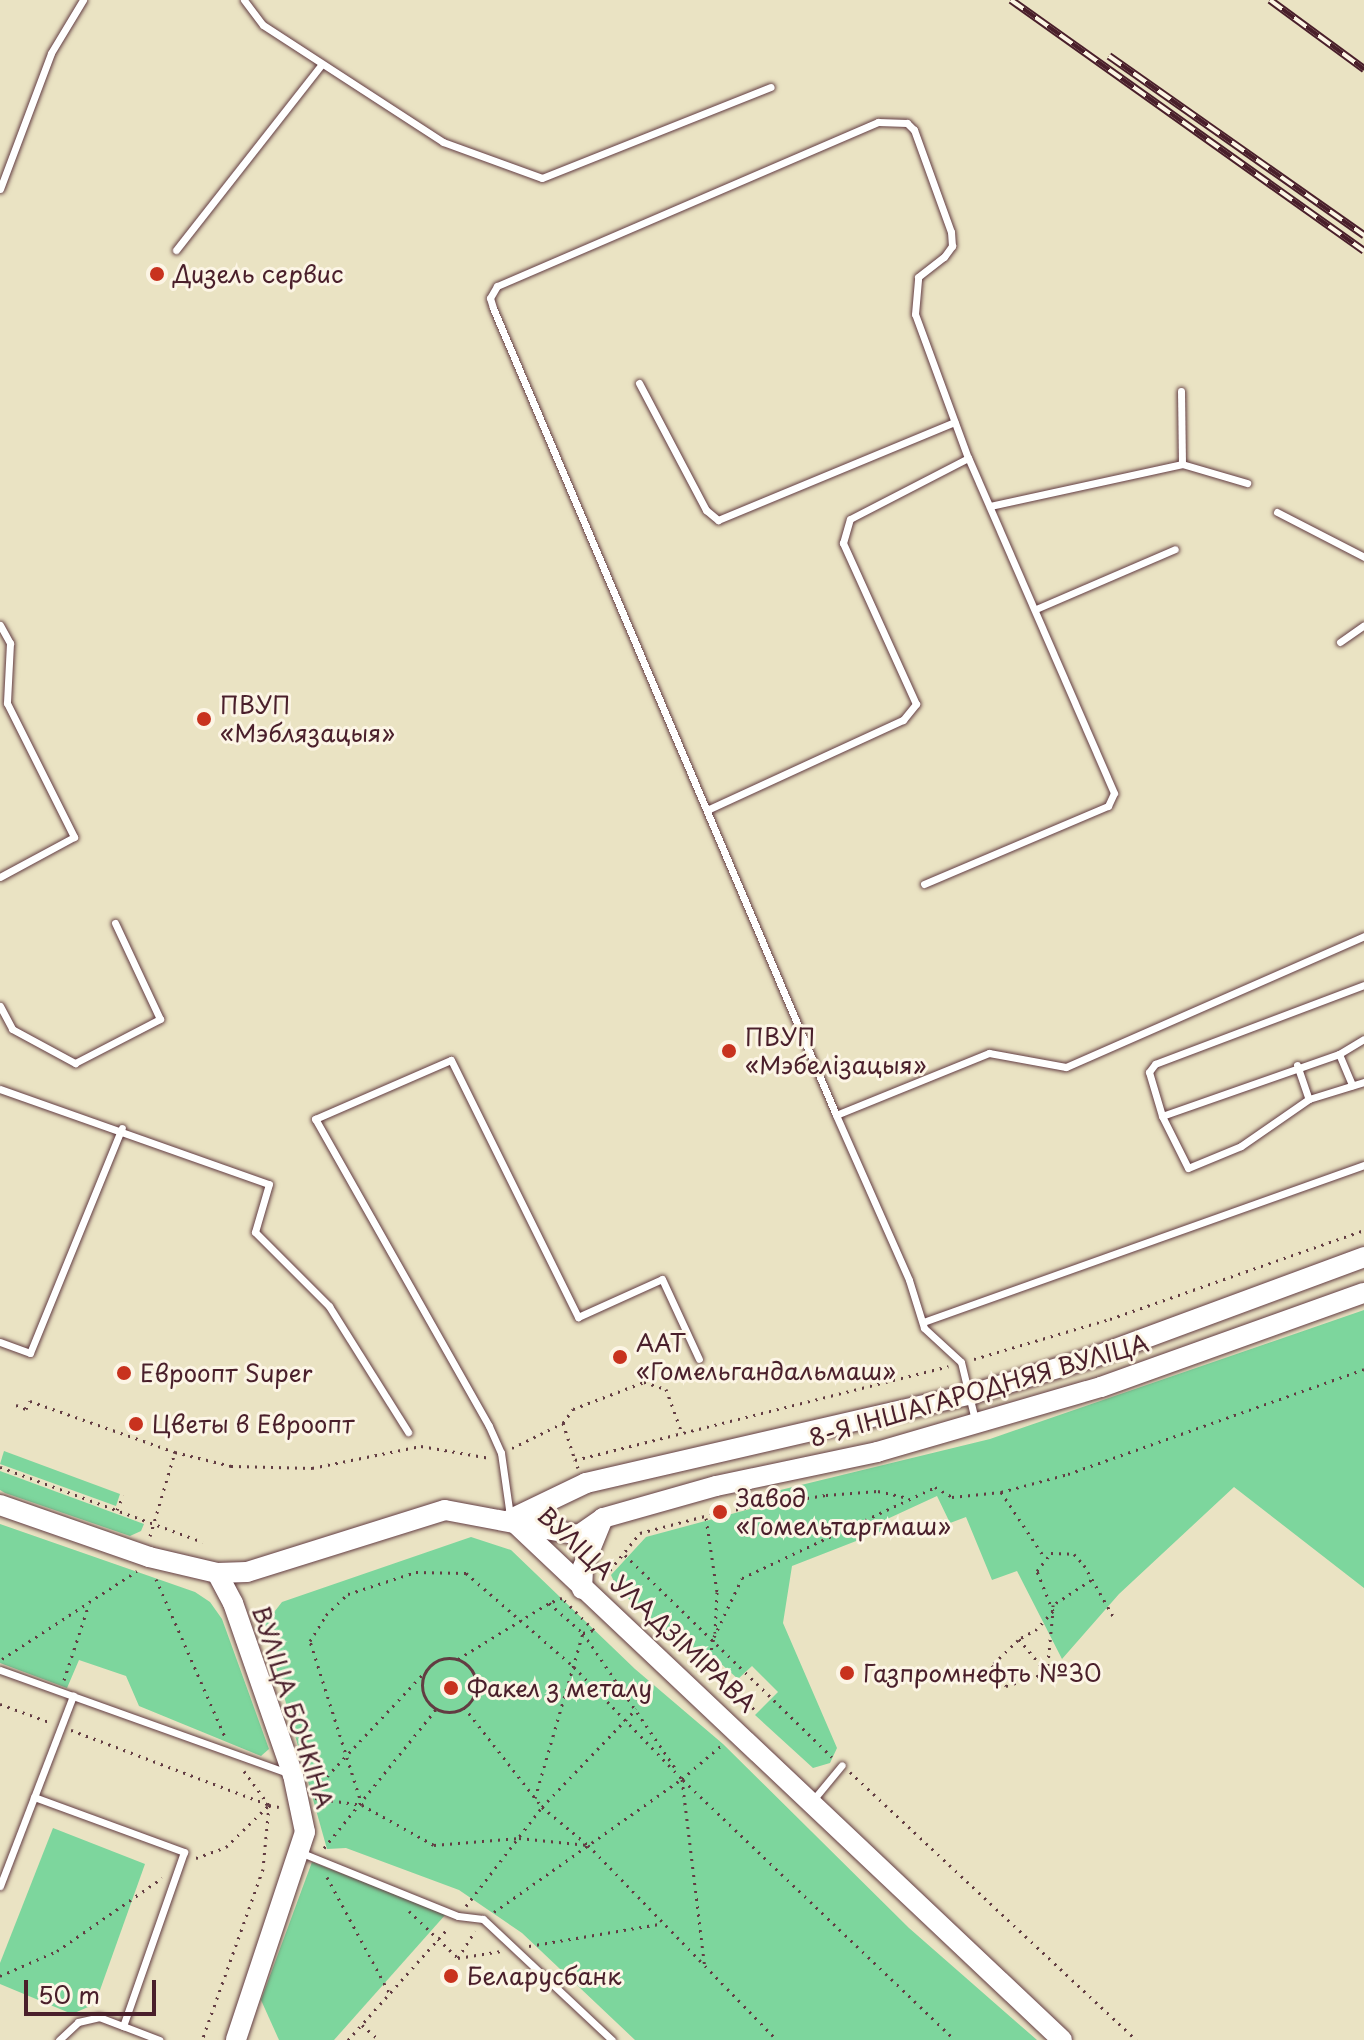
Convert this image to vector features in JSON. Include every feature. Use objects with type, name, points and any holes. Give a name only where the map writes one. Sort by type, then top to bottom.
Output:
[{"type":"main road","name":"8-Я ІНШАГАРОДНЯЯ ВУЛІЦА","points":[[511,1519],[586,1483],[972,1394],[1094,1357],[1364,1257]]},
{"type":"main road","name":"8-Я ІНШАГАРОДНЯЯ ВУЛІЦА","points":[[511,1519],[547,1532],[579,1535],[603,1518],[975,1423],[1101,1387],[1364,1293]]},
{"type":"main road","name":"ВУЛІЦА УЛАДЗІМІРАВА","points":[[0,1505],[171,1564],[217,1573],[247,1572],[290,1560],[425,1513],[463,1511],[511,1519],[1062,2040]]},
{"type":"main road","points":[[582,1589],[583,1567],[603,1518]]},
{"type":"main road","name":"ВУЛІЦА БОЧКІНА","points":[[217,1573],[233,1603],[293,1775],[309,1855],[236,2040]]},
{"type":"lane","points":[[0,189],[51,53],[83,0]]},
{"type":"lane","points":[[244,0],[263,25],[443,142],[542,178],[771,87]]},
{"type":"lane","points":[[176,250],[321,65]]},
{"type":"lane","points":[[924,884],[1113,800],[1036,609],[968,458],[914,298],[918,277],[944,257],[952,246],[951,232],[914,130],[907,123],[878,122],[492,290],[493,308],[923,1322],[961,1362],[972,1394],[975,1423]]},
{"type":"lane","points":[[639,383],[706,510],[718,520],[955,422]]},
{"type":"lane","points":[[1181,391],[1182,464]]},
{"type":"lane","points":[[707,810],[913,712],[915,694],[843,543],[845,530],[850,519],[968,458]]},
{"type":"lane","points":[[990,506],[1182,464],[1247,483]]},
{"type":"lane","points":[[1277,512],[1364,557]]},
{"type":"lane","points":[[1036,609],[1175,549]]},
{"type":"lane","points":[[0,625],[10,643],[7,703],[74,837],[0,877]]},
{"type":"lane","points":[[1340,642],[1364,625]]},
{"type":"lane","points":[[0,1006],[12,1029],[75,1063],[160,1019],[115,923]]},
{"type":"lane","points":[[836,1115],[989,1053],[1066,1067],[1364,936]]},
{"type":"lane","points":[[1364,985],[1150,1067],[1162,1116],[1184,1165],[1194,1168],[1248,1142],[1309,1099],[1364,1082]]},
{"type":"lane","points":[[1162,1116],[1297,1065],[1339,1054],[1364,1039]]},
{"type":"lane","points":[[1339,1054],[1352,1085]]},
{"type":"lane","points":[[511,1519],[501,1453],[315,1119],[451,1060],[578,1317],[662,1279],[699,1359]]},
{"type":"lane","points":[[1297,1065],[1309,1099]]},
{"type":"lane","points":[[0,1089],[122,1128],[269,1184],[255,1232],[329,1306],[408,1432]]},
{"type":"lane","points":[[0,1342],[30,1353],[122,1128]]},
{"type":"lane","points":[[923,1322],[1364,1165]]},
{"type":"lane","points":[[0,1670],[293,1775]]},
{"type":"lane","points":[[0,1886],[73,1696]]},
{"type":"lane","points":[[812,1801],[842,1765]]},
{"type":"lane","points":[[34,1797],[184,1852],[123,2026]]},
{"type":"lane","points":[[309,1855],[458,1916],[483,1919],[612,2040]]},
{"type":"lane","points":[[59,2040],[78,2022],[99,2017],[159,2040]]},
{"type":"path","points":[[714,1637],[742,1578],[935,1487],[952,1497],[1001,1492],[1068,1474],[1364,1369]]},
{"type":"path","points":[[16,1405],[26,1409],[30,1401],[175,1452],[231,1466],[312,1468],[421,1446],[486,1460],[563,1423],[573,1409],[644,1382],[666,1389],[682,1433]]},
{"type":"path","points":[[563,1423],[575,1460]]},
{"type":"path","points":[[150,1523],[175,1452]]},
{"type":"path","points":[[0,1467],[203,1542]]},
{"type":"path","points":[[610,1570],[640,1533],[706,1517],[826,1495],[878,1491],[909,1498]]},
{"type":"path","points":[[1001,1492],[1045,1558]]},
{"type":"path","points":[[117,1510],[123,1495]]},
{"type":"path","points":[[706,1517],[717,1592],[714,1637],[708,1665],[754,1709]]},
{"type":"path","points":[[1053,1611],[1037,1579],[1045,1558],[1059,1551],[1074,1554],[1113,1616]]},
{"type":"path","points":[[625,1555],[714,1637],[842,1765],[1136,2040]]},
{"type":"path","points":[[0,1660],[140,1569],[149,1571],[163,1587],[231,1753],[269,1805],[263,1869],[202,2040]]},
{"type":"path","points":[[362,1805],[348,1752],[310,1641],[326,1615],[348,1594],[416,1572],[466,1573],[574,1667],[682,1779],[955,2040]]},
{"type":"path","points":[[1047,1673],[1053,1605],[1091,1580]]},
{"type":"path","points":[[458,1659],[520,1619],[562,1598],[594,1630],[583,1633]]},
{"type":"path","points":[[61,1692],[90,1603]]},
{"type":"path","points":[[549,1603],[583,1633],[682,1779],[705,1968]]},
{"type":"path","points":[[1047,1673],[1006,1686],[992,1665],[1019,1639],[1037,1629],[1053,1611]]},
{"type":"path","points":[[535,1798],[583,1633]]},
{"type":"path","points":[[1019,1639],[1055,1679]]},
{"type":"path","points":[[423,1674],[422,1690],[436,1709],[452,1712],[464,1707],[476,1683],[471,1668],[458,1659],[442,1658],[423,1674],[308,1797],[362,1805],[434,1845],[519,1838],[588,1845]]},
{"type":"path","points":[[0,1704],[269,1805],[287,1809]]},
{"type":"path","points":[[464,1707],[542,1807],[588,1845],[660,1924],[777,2040]]},
{"type":"path","points":[[390,1994],[309,1855],[362,1805],[436,1709]]},
{"type":"path","points":[[348,2040],[440,1939],[542,1807],[636,1709]]},
{"type":"path","points":[[458,1958],[483,1919],[682,1779],[723,1744]]},
{"type":"path","points":[[0,1976],[57,1951],[178,1867],[226,1847],[269,1805]]},
{"type":"path","points":[[458,1958],[660,1924]]},
{"type":"path","points":[[440,1939],[458,1958]]},
{"type":"path","points":[[362,2025],[379,2040]]},
{"type":"green space","points":[[1364,1310],[1364,1588],[1234,1487],[1119,1594],[1062,1659],[1017,1571],[992,1580],[966,1517],[950,1523],[937,1496],[885,1520],[887,1529],[792,1566],[783,1623],[837,1748],[830,1763],[813,1768],[755,1715],[778,1692],[752,1666],[738,1679],[708,1652],[698,1663],[617,1588],[611,1575],[646,1537],[750,1509],[748,1498],[990,1439]]},
{"type":"green space","points":[[4,1451],[120,1494],[116,1506],[0,1464]]},
{"type":"green space","points":[[0,1471],[144,1524],[141,1531],[130,1536],[5,1493],[0,1490]]},
{"type":"green space","points":[[0,1524],[195,1592],[210,1602],[222,1619],[269,1749],[261,1756],[139,1706],[126,1676],[79,1660],[67,1688],[0,1663]]},
{"type":"green space","points":[[471,1537],[511,1550],[635,1669],[723,1744],[909,1928],[1037,2040],[635,2040],[522,1933],[459,1890],[346,1848],[327,1849],[264,1625],[282,1602]]},
{"type":"green space","points":[[53,1828],[145,1864],[95,2004],[72,2014],[0,1984],[0,1963]]},
{"type":"green space","points":[[312,1862],[446,1914],[334,2040],[279,2040],[261,2000]]},
{"type":"railway","points":[[1011,0],[1364,251]]},
{"type":"railway","points":[[1270,0],[1364,69]]},
{"type":"railway","points":[[1109,56],[1364,235]]},
{"type":"place","name":"Дизель сервис","points":[[157,274]]},
{"type":"place","name":"ПВУП «Мэблязацыя»","points":[[204,719]]},
{"type":"place","name":"ПВУП «Мэбелізацыя»","points":[[729,1051]]},
{"type":"place","name":"ААТ «Гомельгандальмаш»","points":[[620,1357]]},
{"type":"place","name":"Евроопт Super","points":[[124,1373]]},
{"type":"place","name":"Цветы в Евроопт","points":[[136,1424]]},
{"type":"place","name":"Завод «Гомельтаргмаш»","points":[[720,1512]]},
{"type":"place","name":"Газпромнефть №30","points":[[847,1673]]},
{"type":"place","name":"Факел з металу","points":[[451,1688]]},
{"type":"place","name":"Беларусбанк","points":[[451,1976]]}]
